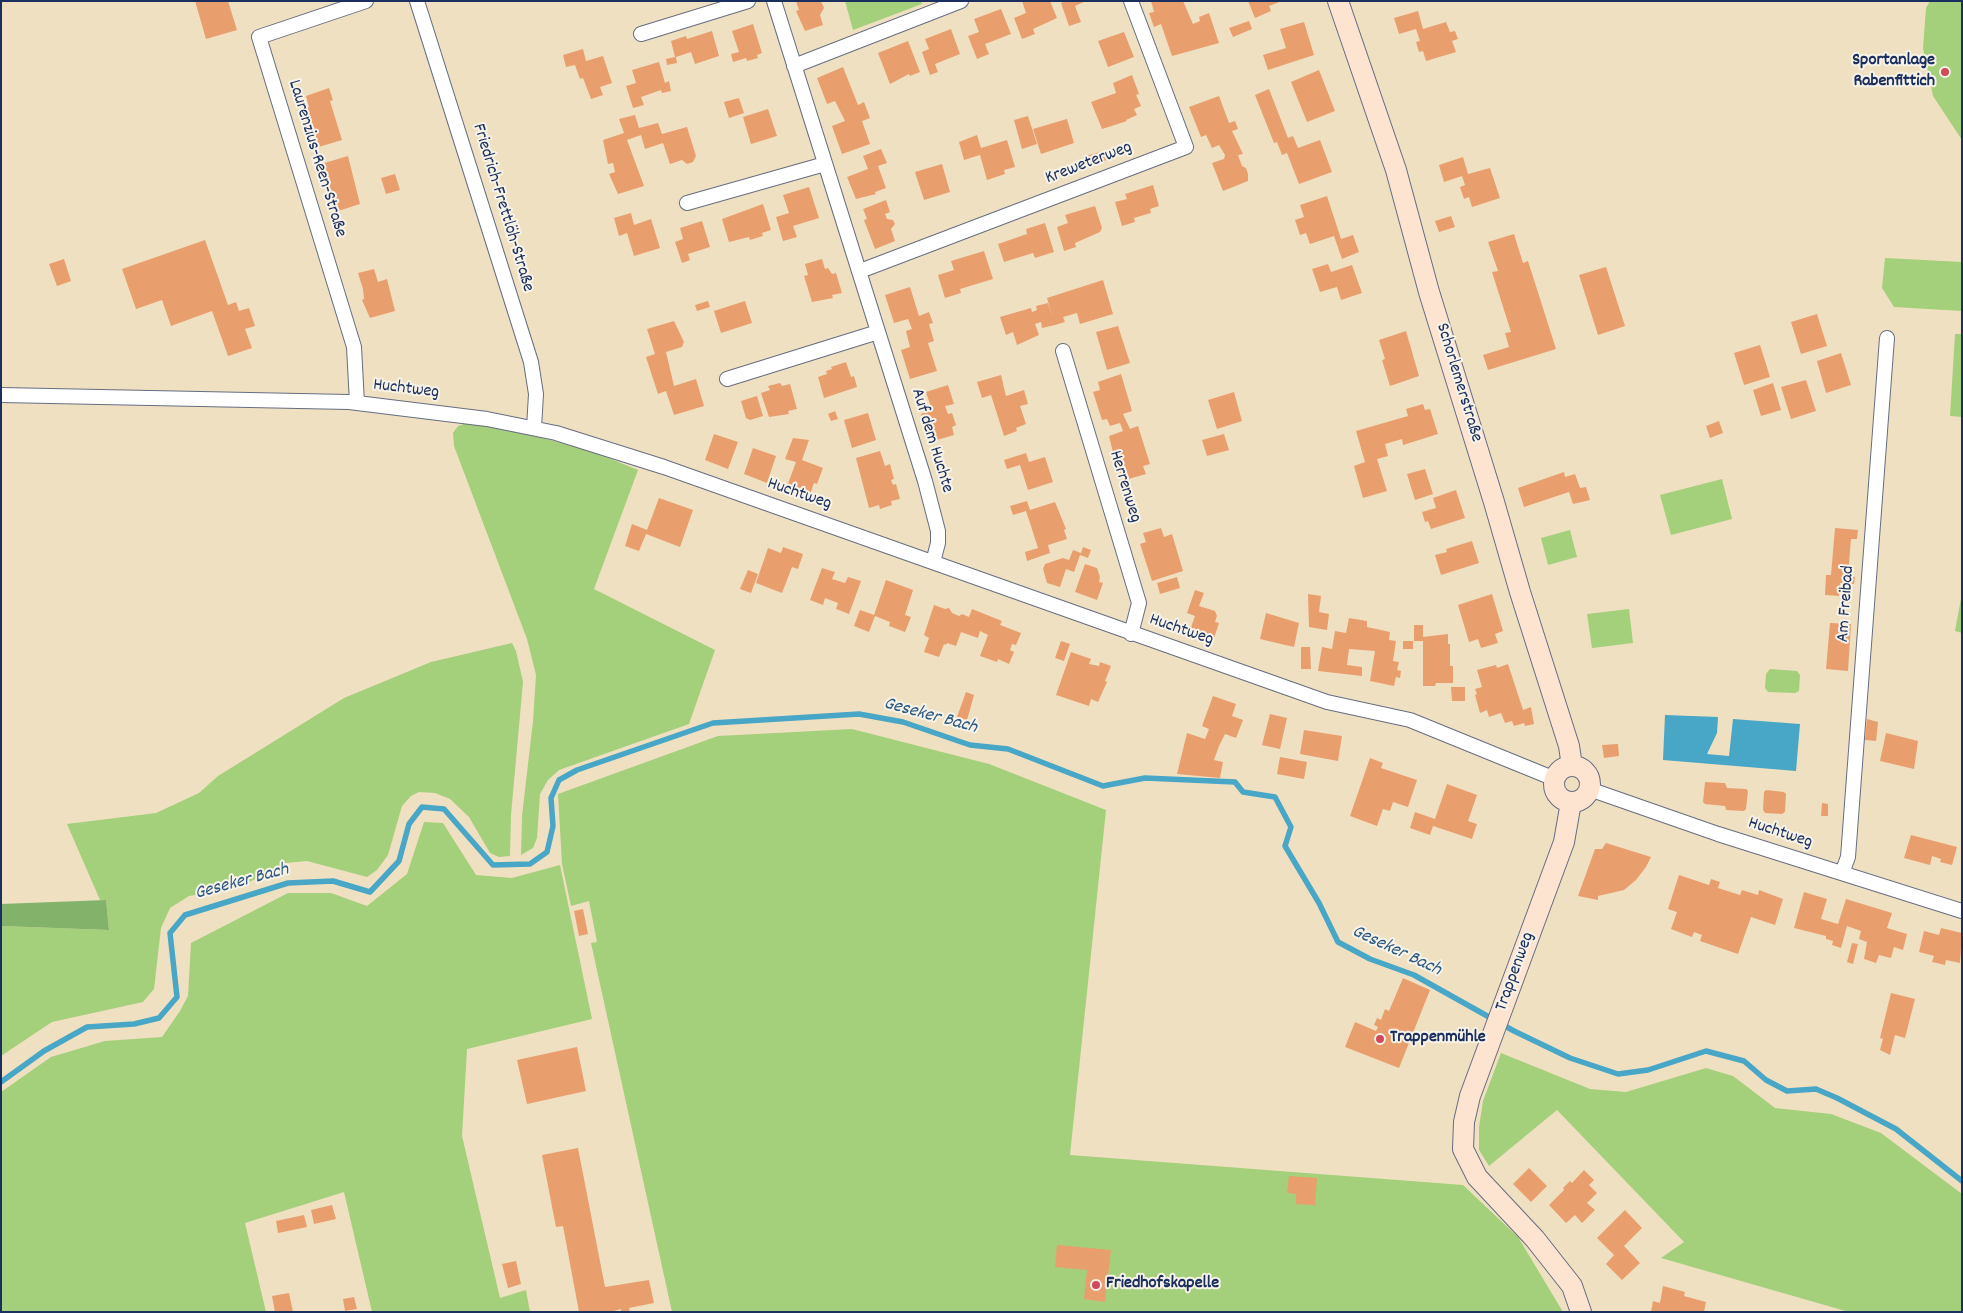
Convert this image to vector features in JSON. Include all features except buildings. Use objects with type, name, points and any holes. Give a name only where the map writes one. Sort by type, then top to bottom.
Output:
[{"type":"street","name":"Laurenzius-Reen-Straße","points":[[357,403],[354,347],[259,37],[366,1]]},
{"type":"street","name":"Friedrich-Frettlöh-Straße","points":[[417,1],[531,362],[536,394],[534,428]]},
{"type":"street","points":[[641,34],[748,1]]},
{"type":"street","name":"Auf dem Huchte","points":[[774,1],[925,481],[936,523],[938,543],[933,562]]},
{"type":"street","points":[[794,66],[961,1]]},
{"type":"street","name":"Kreweterweg","points":[[860,271],[1186,147],[1131,1]]},
{"type":"street","name":"Schorlemerstraße","points":[[1338,1],[1394,162],[1429,292],[1568,746],[1572,766]]},
{"type":"street","points":[[687,204],[825,164]]},
{"type":"street","points":[[727,379],[878,332]]},
{"type":"street","name":"Am Freibad","points":[[1842,874],[1848,857],[1887,338]]},
{"type":"street","name":"Herrenweg","points":[[1063,351],[1139,603],[1131,634]]},
{"type":"street","name":"Huchtweg","points":[[1,395],[295,399],[357,403],[487,419],[556,433],[664,468],[1327,702],[1410,720],[1555,779]]},
{"type":"street","points":[[1572,766],[1586,774],[1589,779],[1589,789],[1580,800],[1571,802],[1557,794],[1554,784],[1561,770],[1572,766]]},
{"type":"street","name":"Huchtweg","points":[[1589,789],[1842,874],[1962,911]]},
{"type":"street","name":"Trappenweg","points":[[1571,802],[1564,842],[1470,1096],[1464,1122],[1463,1149],[1477,1177],[1535,1239],[1572,1286],[1581,1312]]},
{"type":"green space","points":[[845,1],[921,1],[922,4],[853,30]]},
{"type":"green space","name":"Sportanlage Rabenfittich","points":[[1930,1],[1962,1],[1962,140],[1933,96],[1923,48],[1926,8]]},
{"type":"green space","points":[[1885,258],[1962,262],[1962,311],[1894,307],[1882,288]]},
{"type":"green space","points":[[1955,334],[1962,334],[1962,417],[1950,416]]},
{"type":"green space","points":[[476,424],[543,438],[596,453],[638,470],[594,589],[715,650],[689,724],[559,770],[548,780],[540,794],[537,838],[533,848],[521,855],[522,816],[533,721],[536,675],[527,639],[454,446],[453,433],[458,426]]},
{"type":"green space","points":[[1722,479],[1732,519],[1671,535],[1660,495]]},
{"type":"green space","points":[[1570,530],[1577,557],[1548,565],[1541,538]]},
{"type":"green space","points":[[1962,593],[1962,633],[1955,631]]},
{"type":"green space","points":[[1629,609],[1633,643],[1592,648],[1587,614]]},
{"type":"green space","points":[[512,643],[516,651],[523,682],[511,815],[510,856],[499,857],[490,853],[469,817],[450,799],[435,793],[419,792],[411,796],[402,806],[388,855],[377,870],[367,877],[307,861],[285,863],[270,873],[230,890],[189,896],[170,908],[161,928],[154,989],[143,1002],[52,1022],[1,1056],[1,926],[109,930],[106,900],[100,900],[67,824],[156,813],[199,793],[218,776],[344,698],[431,662]]},
{"type":"green space","points":[[1770,669],[1797,671],[1800,675],[1799,691],[1795,693],[1768,692],[1765,688],[1766,674]]},
{"type":"green space","points":[[852,729],[989,764],[1106,810],[1070,1155],[1463,1185],[1518,1237],[1563,1312],[672,1312],[591,943],[597,942],[589,901],[571,906],[562,864],[558,794],[718,736]]},
{"type":"green space","points":[[424,822],[443,823],[476,875],[512,878],[560,865],[592,1019],[467,1049],[462,1136],[500,1298],[526,1290],[530,1312],[372,1312],[344,1192],[245,1223],[266,1312],[1,1312],[1,1092],[51,1057],[105,1041],[162,1037],[188,996],[191,943],[288,893],[331,893],[367,906],[407,874]]},
{"type":"green space","points":[[106,900],[109,930],[1,926],[1,904]]},
{"type":"green space","points":[[1501,1053],[1590,1089],[1626,1092],[1706,1068],[1733,1076],[1775,1108],[1831,1114],[1881,1133],[1962,1194],[1962,1312],[1849,1312],[1661,1258],[1684,1242],[1557,1110],[1489,1166],[1479,1150],[1479,1127],[1483,1101]]},
{"type":"water","points":[[1665,715],[1718,717],[1717,733],[1707,754],[1729,756],[1733,719],[1800,724],[1796,771],[1663,760]]},
{"type":"waterway","name":"Geseker Bach","points":[[1,1082],[44,1051],[87,1027],[134,1024],[159,1018],[177,997],[170,933],[185,915],[288,883],[333,881],[370,892],[399,861],[409,824],[422,807],[444,809],[493,865],[530,864],[547,852],[553,826],[551,798],[559,780],[577,770],[713,723],[859,714],[903,722],[970,745],[1008,749],[1103,786],[1145,778],[1235,782],[1243,792],[1275,797],[1291,827],[1285,846],[1319,903],[1338,942],[1370,959],[1414,975],[1514,1031],[1570,1058],[1618,1074],[1648,1070],[1706,1051],[1744,1061],[1766,1080],[1787,1091],[1816,1089],[1896,1129],[1962,1181]]},
{"type":"place","name":"Sportanlage Rabenfittich","points":[[1945,72]]},
{"type":"place","name":"Trappenmühle","points":[[1380,1039]]},
{"type":"place","name":"Friedhofskapelle","points":[[1096,1285]]}]
